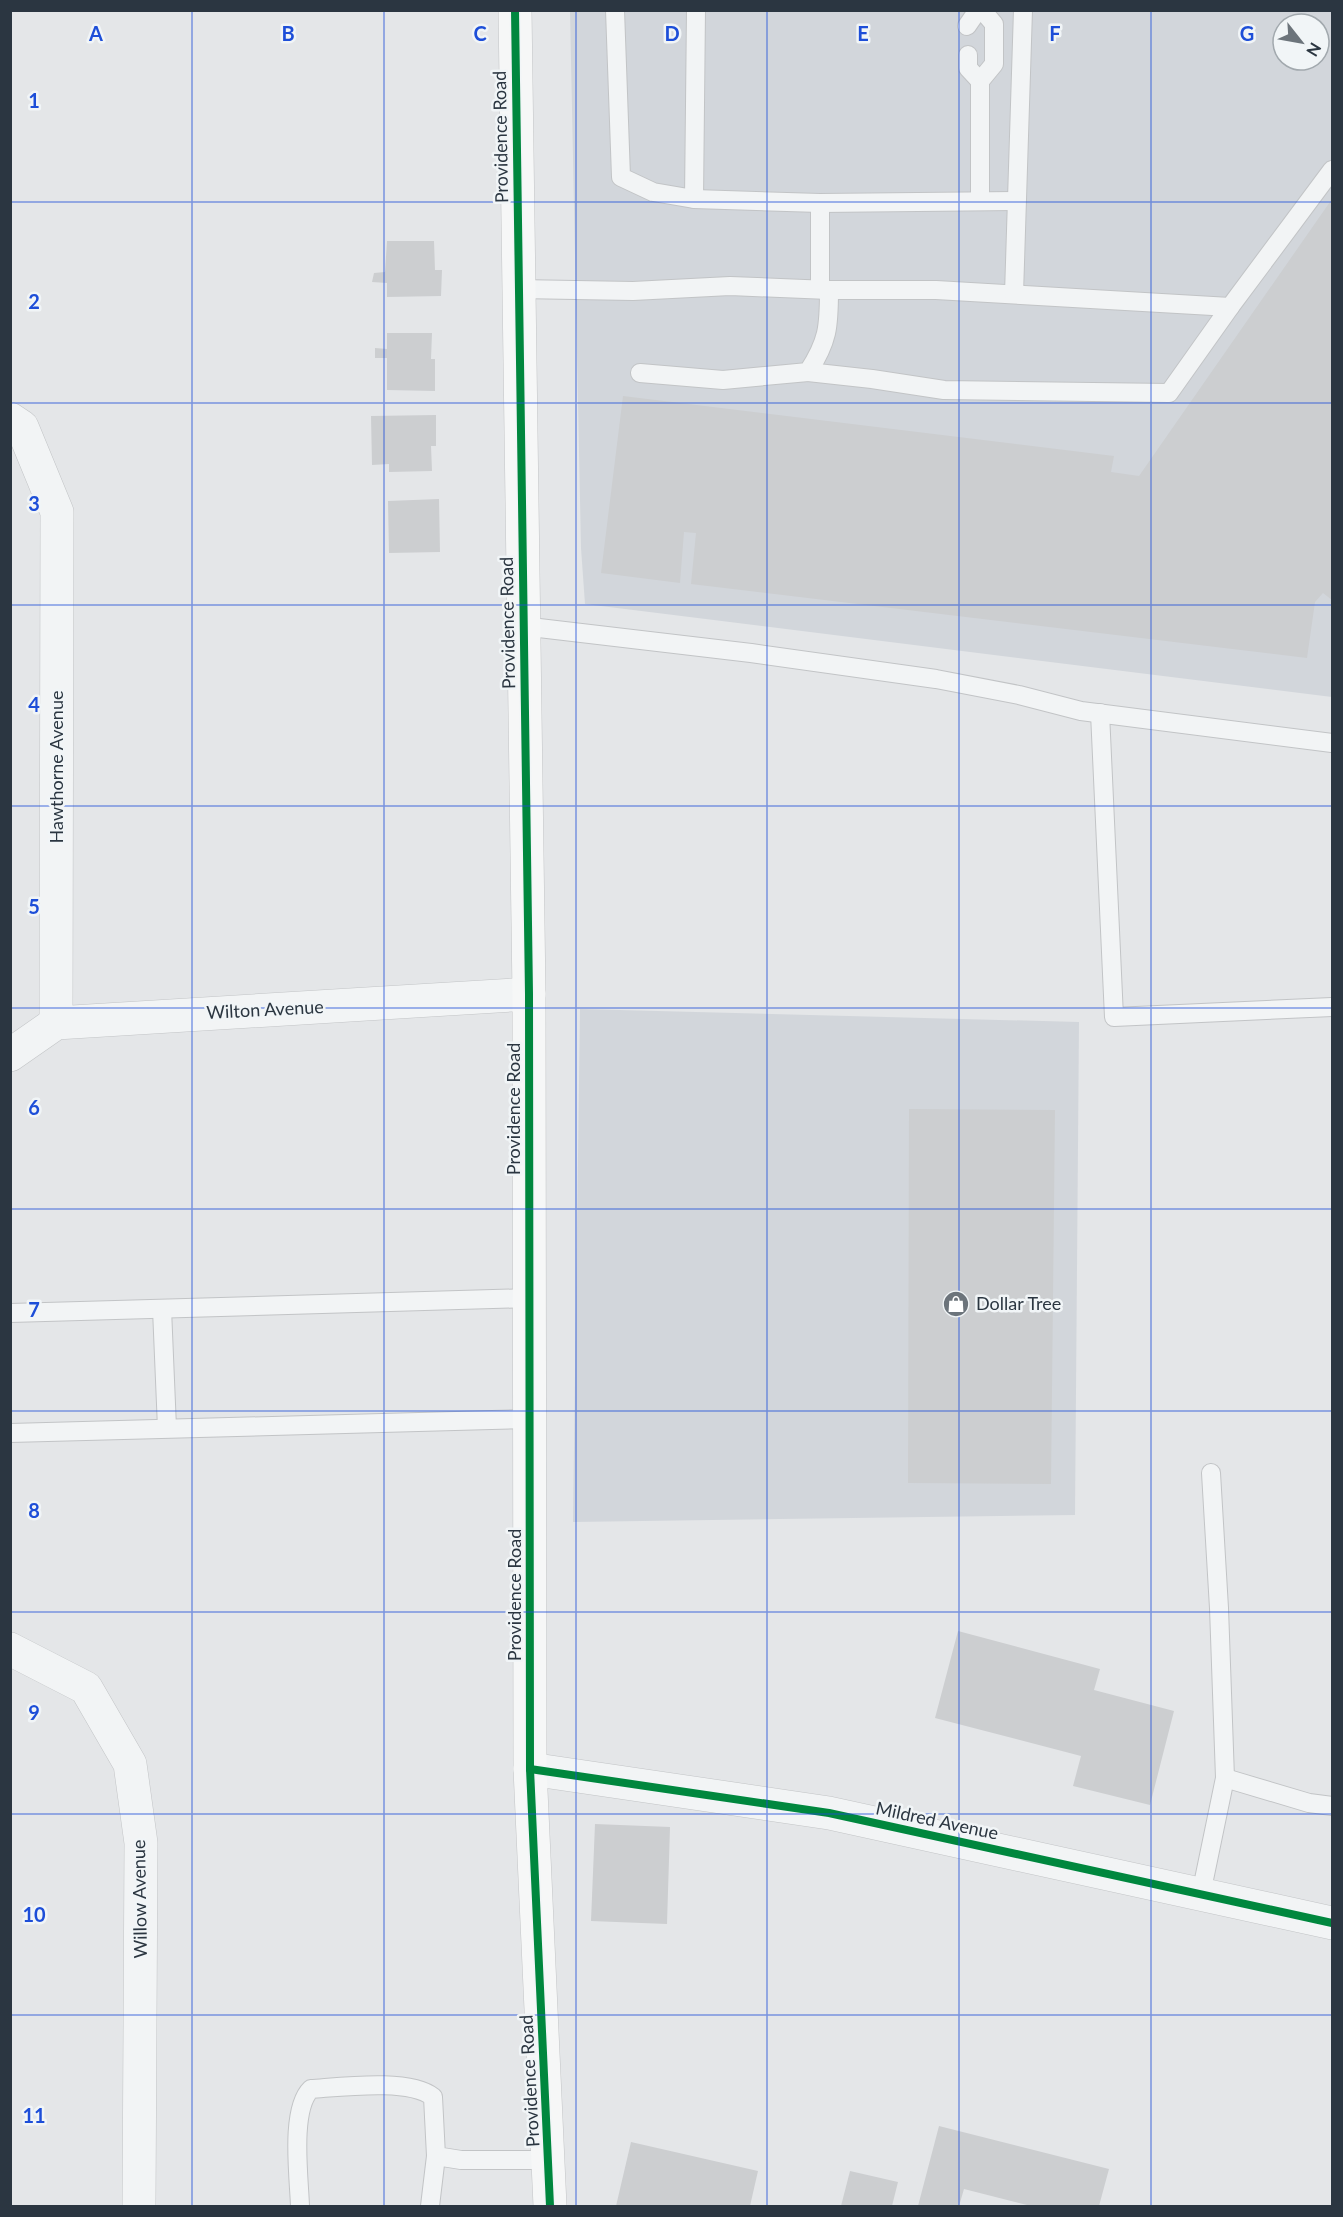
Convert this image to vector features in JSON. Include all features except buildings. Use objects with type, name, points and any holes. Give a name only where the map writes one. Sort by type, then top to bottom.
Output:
[{"type":"street","name":"Providence Road","points":[[515,10],[529,994],[530,1769],[550,2206]]},
{"type":"street","name":"Hawthorne Avenue","points":[[10,419],[22,427],[57,512],[56,1023]]},
{"type":"street","name":"Wilton Avenue","points":[[56,1023],[529,994]]},
{"type":"street","points":[[10,1055],[56,1023]]},
{"type":"street","name":"Willow Avenue","points":[[10,1649],[86,1688],[130,1764],[141,1843],[140,2206]]},
{"type":"street","name":"Mildred Avenue","points":[[530,1769],[830,1813],[1332,1923]]},
{"type":"lane","points":[[615,10],[621,177],[653,192],[694,200],[820,203],[1015,201]]},
{"type":"lane","points":[[694,200],[696,10]]},
{"type":"lane","points":[[967,26],[980,10],[994,24],[994,64],[980,81],[980,201]]},
{"type":"lane","points":[[1014,294],[1015,201],[1023,10]]},
{"type":"lane","points":[[968,55],[968,68],[980,81]]},
{"type":"lane","points":[[640,374],[723,380],[808,372],[944,390],[1169,393],[1332,170]]},
{"type":"lane","points":[[808,372],[822,351],[829,321],[820,203]]},
{"type":"lane","points":[[518,289],[633,291],[730,286],[936,290],[1230,307]]},
{"type":"lane","points":[[522,626],[751,653],[936,679],[1019,695],[1081,711],[1332,743]]},
{"type":"lane","points":[[1100,713],[1114,1017],[1332,1007]]},
{"type":"lane","points":[[10,1313],[530,1298]]},
{"type":"lane","points":[[162,1309],[167,1428]]},
{"type":"lane","points":[[10,1433],[530,1419]]},
{"type":"lane","points":[[1201,1894],[1225,1778],[1219,1608],[1211,1473]]},
{"type":"lane","points":[[1225,1778],[1310,1803],[1332,1806]]},
{"type":"lane","points":[[300,2206],[297,2127],[303,2097],[311,2089],[386,2085],[428,2093],[433,2097],[436,2156],[430,2206]]},
{"type":"lane","points":[[436,2156],[460,2160],[548,2160]]},
{"type":"shaded area","points":[[570,11],[1332,11],[1332,697],[585,604],[581,548]]},
{"type":"shaded area","points":[[580,1009],[1079,1022],[1075,1515],[573,1522]]},
{"type":"cycle path","points":[[515,10],[529,994],[530,1769],[550,2206]]},
{"type":"cycle path","points":[[530,1769],[829,1813],[1332,1923]]},
{"type":"place","name":"Dollar Tree","points":[[956,1304]]}]
